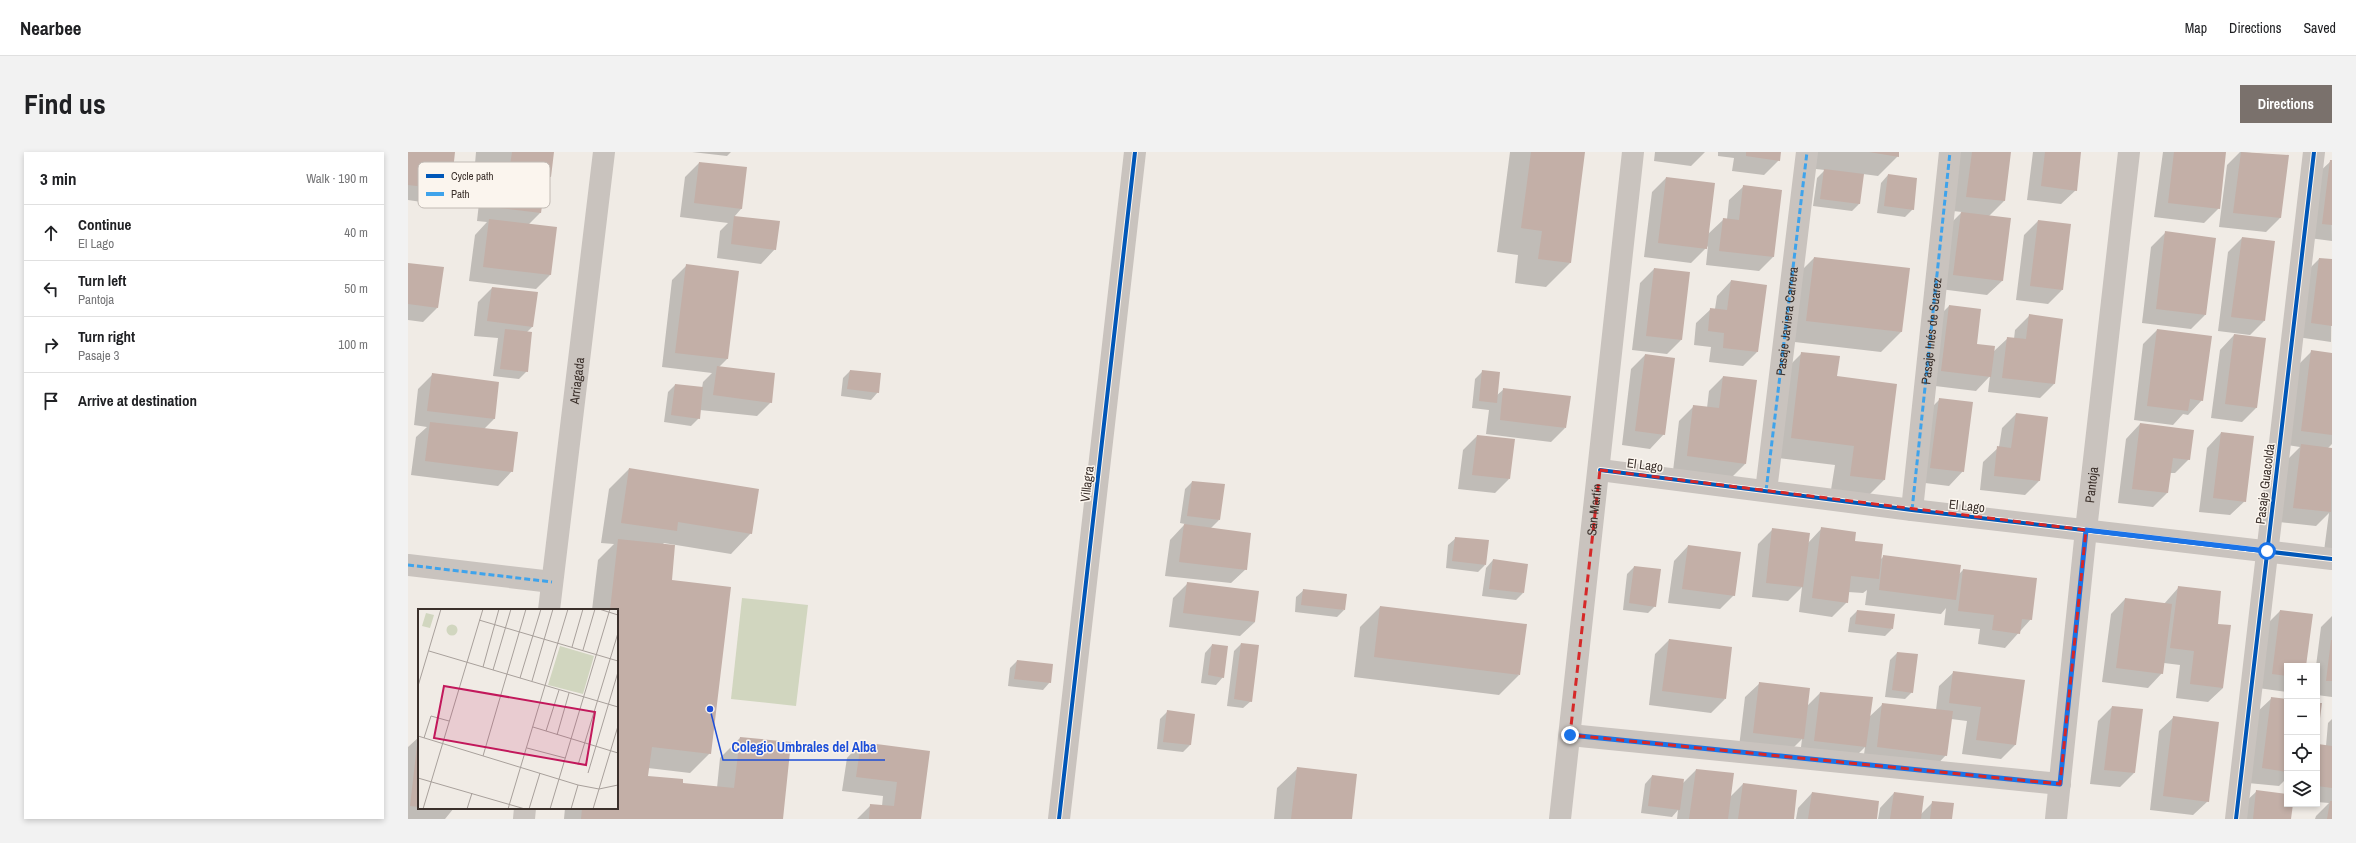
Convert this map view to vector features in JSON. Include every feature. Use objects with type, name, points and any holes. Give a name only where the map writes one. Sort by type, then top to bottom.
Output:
[{"type":"street","name":"Arriagada","points":[[549,609],[604,152]]},
{"type":"street","name":"Villagra","points":[[1059,819],[1135,152]]},
{"type":"street","name":"San Martín","points":[[1560,819],[1600,470],[1633,152]]},
{"type":"street","name":"Pasaje Javiera Carrera","points":[[1766,491],[1807,152]]},
{"type":"street","name":"Pasaje Inés de Suarez","points":[[1912,510],[1950,152]]},
{"type":"street","name":"Pantoja","points":[[2056,819],[2086,530],[2130,152]]},
{"type":"street","name":"Pasaje Guacolda","points":[[2236,819],[2314,152]]},
{"type":"street","name":"El Lago","points":[[1600,470],[1912,510],[2332,559]]},
{"type":"street","points":[[408,565],[552,582]]},
{"type":"street","points":[[1570,735],[2060,784]]},
{"type":"street","points":[[524,819],[525,809]]},
{"type":"highlighted area","points":[[1600,470],[2086,530],[2060,784],[1570,735]]},
{"type":"green space","points":[[742,598],[808,605],[796,706],[731,699]]},
{"type":"building","points":[[408,152],[455,152],[454,162],[418,162],[418,186],[408,185]]},
{"type":"building","points":[[512,152],[554,152],[551,177],[550,162],[510,162]]},
{"type":"building","points":[[1531,152],[1585,152],[1571,263],[1538,259],[1542,231],[1521,228]]},
{"type":"building","points":[[1746,152],[1781,152],[1780,161],[1746,156]]},
{"type":"building","points":[[1869,152],[1899,152],[1899,157]]},
{"type":"building","points":[[1972,152],[2011,152],[2005,201],[1966,197]]},
{"type":"building","points":[[2045,152],[2081,152],[2077,191],[2041,186]]},
{"type":"building","points":[[2174,152],[2226,152],[2220,209],[2168,203]]},
{"type":"building","points":[[2241,152],[2289,155],[2281,218],[2233,213]]},
{"type":"building","points":[[2330,160],[2332,160],[2332,225],[2322,224]]},
{"type":"building","points":[[699,162],[747,167],[742,209],[694,203]]},
{"type":"building","points":[[1824,169],[1864,174],[1860,204],[1820,199]]},
{"type":"building","points":[[1888,174],[1917,178],[1914,210],[1884,206]]},
{"type":"building","points":[[1666,177],[1715,183],[1707,249],[1658,243]]},
{"type":"building","points":[[1743,185],[1782,190],[1774,257],[1719,251],[1723,218],[1739,220]]},
{"type":"building","points":[[499,208],[542,208],[541,213]]},
{"type":"building","points":[[1961,212],[2011,218],[2003,281],[1953,275]]},
{"type":"building","points":[[734,216],[780,221],[776,250],[731,244]]},
{"type":"building","points":[[489,219],[557,227],[551,275],[483,267]]},
{"type":"building","points":[[2038,220],[2071,224],[2063,290],[2030,286]]},
{"type":"building","points":[[2165,231],[2216,238],[2206,315],[2156,309]]},
{"type":"building","points":[[2242,237],[2275,241],[2265,321],[2231,317]]},
{"type":"building","points":[[1814,257],[1910,268],[1902,332],[1806,321]]},
{"type":"building","points":[[2319,258],[2332,259],[2332,326],[2311,323]]},
{"type":"building","points":[[408,263],[444,267],[438,308],[408,304]]},
{"type":"building","points":[[686,264],[739,271],[728,359],[675,353]]},
{"type":"building","points":[[1654,268],[1690,272],[1682,340],[1646,336]]},
{"type":"building","points":[[1731,280],[1767,285],[1758,352],[1723,348],[1724,333],[1708,331],[1710,308],[1727,310]]},
{"type":"building","points":[[492,287],[538,292],[533,327],[487,321]]},
{"type":"building","points":[[1949,305],[1981,309],[1977,344],[1995,346],[1991,377],[1941,371]]},
{"type":"building","points":[[2029,314],[2063,319],[2055,384],[2002,378],[2007,337],[2026,339]]},
{"type":"building","points":[[505,329],[532,332],[528,372],[500,369]]},
{"type":"building","points":[[2157,329],[2212,336],[2203,401],[2190,399],[2188,411],[2147,406]]},
{"type":"building","points":[[2234,334],[2266,338],[2257,408],[2225,404]]},
{"type":"building","points":[[2311,350],[2332,353],[2332,435],[2301,431]]},
{"type":"building","points":[[1801,352],[1840,356],[1837,376],[1897,384],[1885,480],[1850,476],[1854,446],[1791,438]]},
{"type":"building","points":[[1645,354],[1675,358],[1665,435],[1635,431]]},
{"type":"building","points":[[717,366],[775,373],[772,403],[713,395]]},
{"type":"building","points":[[850,370],[881,373],[879,393],[847,389]]},
{"type":"building","points":[[1482,370],[1500,372],[1497,403],[1479,401]]},
{"type":"building","points":[[432,373],[499,382],[495,419],[427,411]]},
{"type":"building","points":[[1723,376],[1757,380],[1746,464],[1687,456],[1693,405],[1719,408]]},
{"type":"building","points":[[675,384],[703,387],[700,419],[671,415]]},
{"type":"building","points":[[1503,388],[1571,396],[1566,428],[1500,420]]},
{"type":"building","points":[[1939,398],[1973,402],[1964,472],[1930,468]]},
{"type":"building","points":[[2016,413],[2048,417],[2040,481],[1994,476],[1997,446],[2011,448]]},
{"type":"building","points":[[430,422],[518,432],[513,472],[425,461]]},
{"type":"building","points":[[2140,423],[2194,430],[2190,460],[2173,458],[2168,493],[2132,489]]},
{"type":"building","points":[[2221,432],[2254,436],[2246,502],[2213,498]]},
{"type":"building","points":[[1477,435],[1515,439],[1510,479],[1472,475]]},
{"type":"building","points":[[2301,444],[2332,448],[2331,512],[2293,508]]},
{"type":"building","points":[[629,468],[759,489],[752,534],[678,522],[677,531],[621,523]]},
{"type":"building","points":[[1192,481],[1225,484],[1220,520],[1187,516]]},
{"type":"building","points":[[1184,524],[1251,533],[1247,570],[1179,562]]},
{"type":"building","points":[[1821,527],[1856,532],[1855,541],[1883,544],[1879,579],[1851,576],[1848,603],[1812,598]]},
{"type":"building","points":[[1772,528],[1810,533],[1803,587],[1766,583]]},
{"type":"building","points":[[1455,537],[1489,540],[1486,565],[1452,561]]},
{"type":"building","points":[[618,539],[675,545],[672,580],[731,587],[711,754],[652,747],[648,776],[683,779],[683,783],[734,788],[740,737],[791,742],[783,819],[581,819],[582,809],[618,809],[618,609],[610,609]]},
{"type":"building","points":[[1688,545],[1741,552],[1735,596],[1682,589]]},
{"type":"building","points":[[1883,555],[1961,565],[1956,600],[1879,590]]},
{"type":"building","points":[[1493,559],[1528,564],[1524,593],[1489,589]]},
{"type":"building","points":[[1634,566],[1661,569],[1656,607],[1629,603]]},
{"type":"building","points":[[1963,569],[2037,578],[2032,620],[2022,619],[2020,634],[1992,630],[1994,615],[1958,611]]},
{"type":"building","points":[[1187,582],[1259,591],[1255,622],[1183,613]]},
{"type":"building","points":[[2178,586],[2221,591],[2218,624],[2231,625],[2223,688],[2190,684],[2194,651],[2170,648]]},
{"type":"building","points":[[1303,589],[1347,594],[1345,610],[1301,605]]},
{"type":"building","points":[[2125,598],[2172,604],[2163,674],[2116,668]]},
{"type":"building","points":[[1380,606],[1527,624],[1520,675],[1374,657]]},
{"type":"building","points":[[1857,610],[1895,614],[1893,629],[1855,624]]},
{"type":"building","points":[[2280,610],[2313,614],[2306,663],[2284,663],[2284,676],[2272,674]]},
{"type":"building","points":[[1669,639],[1732,647],[1726,699],[1662,691]]},
{"type":"building","points":[[2331,640],[2332,681],[2326,681]]},
{"type":"building","points":[[1241,643],[1259,645],[1252,702],[1234,699]]},
{"type":"building","points":[[1212,644],[1228,646],[1224,678],[1208,675]]},
{"type":"building","points":[[1897,652],[1918,654],[1913,693],[1892,690]]},
{"type":"building","points":[[1017,660],[1053,664],[1051,683],[1014,679]]},
{"type":"building","points":[[1953,671],[2025,680],[2016,745],[1976,740],[1981,707],[1949,703]]},
{"type":"building","points":[[1759,682],[1810,688],[1804,739],[1753,733]]},
{"type":"building","points":[[1820,692],[1873,697],[1866,747],[1814,741]]},
{"type":"building","points":[[2271,697],[2284,699],[2284,772],[2262,768]]},
{"type":"building","points":[[1882,703],[1953,711],[1947,756],[1877,747]]},
{"type":"building","points":[[2320,703],[2322,703],[2320,718]]},
{"type":"building","points":[[2112,706],[2143,709],[2135,773],[2104,770]]},
{"type":"building","points":[[1167,710],[1195,714],[1191,745],[1163,742]]},
{"type":"building","points":[[2173,716],[2219,722],[2209,802],[2163,796]]},
{"type":"building","points":[[418,737],[418,807],[410,806]]},
{"type":"building","points":[[861,742],[930,751],[921,819],[869,819],[870,804],[894,806],[897,782],[856,777]]},
{"type":"building","points":[[2320,744],[2332,746],[2332,788],[2320,786]]},
{"type":"building","points":[[1297,767],[1357,774],[1352,819],[1291,819]]},
{"type":"building","points":[[1696,769],[1734,773],[1728,819],[1689,819]]},
{"type":"building","points":[[1652,775],[1684,779],[1680,810],[1648,806]]},
{"type":"building","points":[[1743,783],[1797,790],[1794,819],[1738,819]]},
{"type":"building","points":[[2256,790],[2284,794],[2284,807],[2293,807],[2291,819],[2253,819]]},
{"type":"building","points":[[1812,792],[1879,801],[1877,819],[1808,819]]},
{"type":"building","points":[[1894,792],[1924,796],[1921,819],[1890,819]]},
{"type":"building","points":[[1932,801],[1954,803],[1952,819],[1930,819]]},
{"type":"building","points":[[2330,801],[2332,801],[2332,819],[2327,819]]},
{"type":"marked path","points":[[1766,491],[1807,152]]},
{"type":"marked path","points":[[1912,510],[1950,152]]},
{"type":"marked path","points":[[408,565],[552,582]]},
{"type":"marked path","points":[[1570,735],[2060,784]]},
{"type":"cycle path","points":[[1059,819],[1135,152]]},
{"type":"cycle path","points":[[2236,819],[2314,152]]},
{"type":"cycle path","points":[[1600,470],[1912,510],[2332,559]]},
{"type":"place","name":"Colegio Umbrales del Alba","points":[[710,709]]},
{"type":"route","points":[[1570,735],[2060,784],[2086,530],[2267,551]]}]
